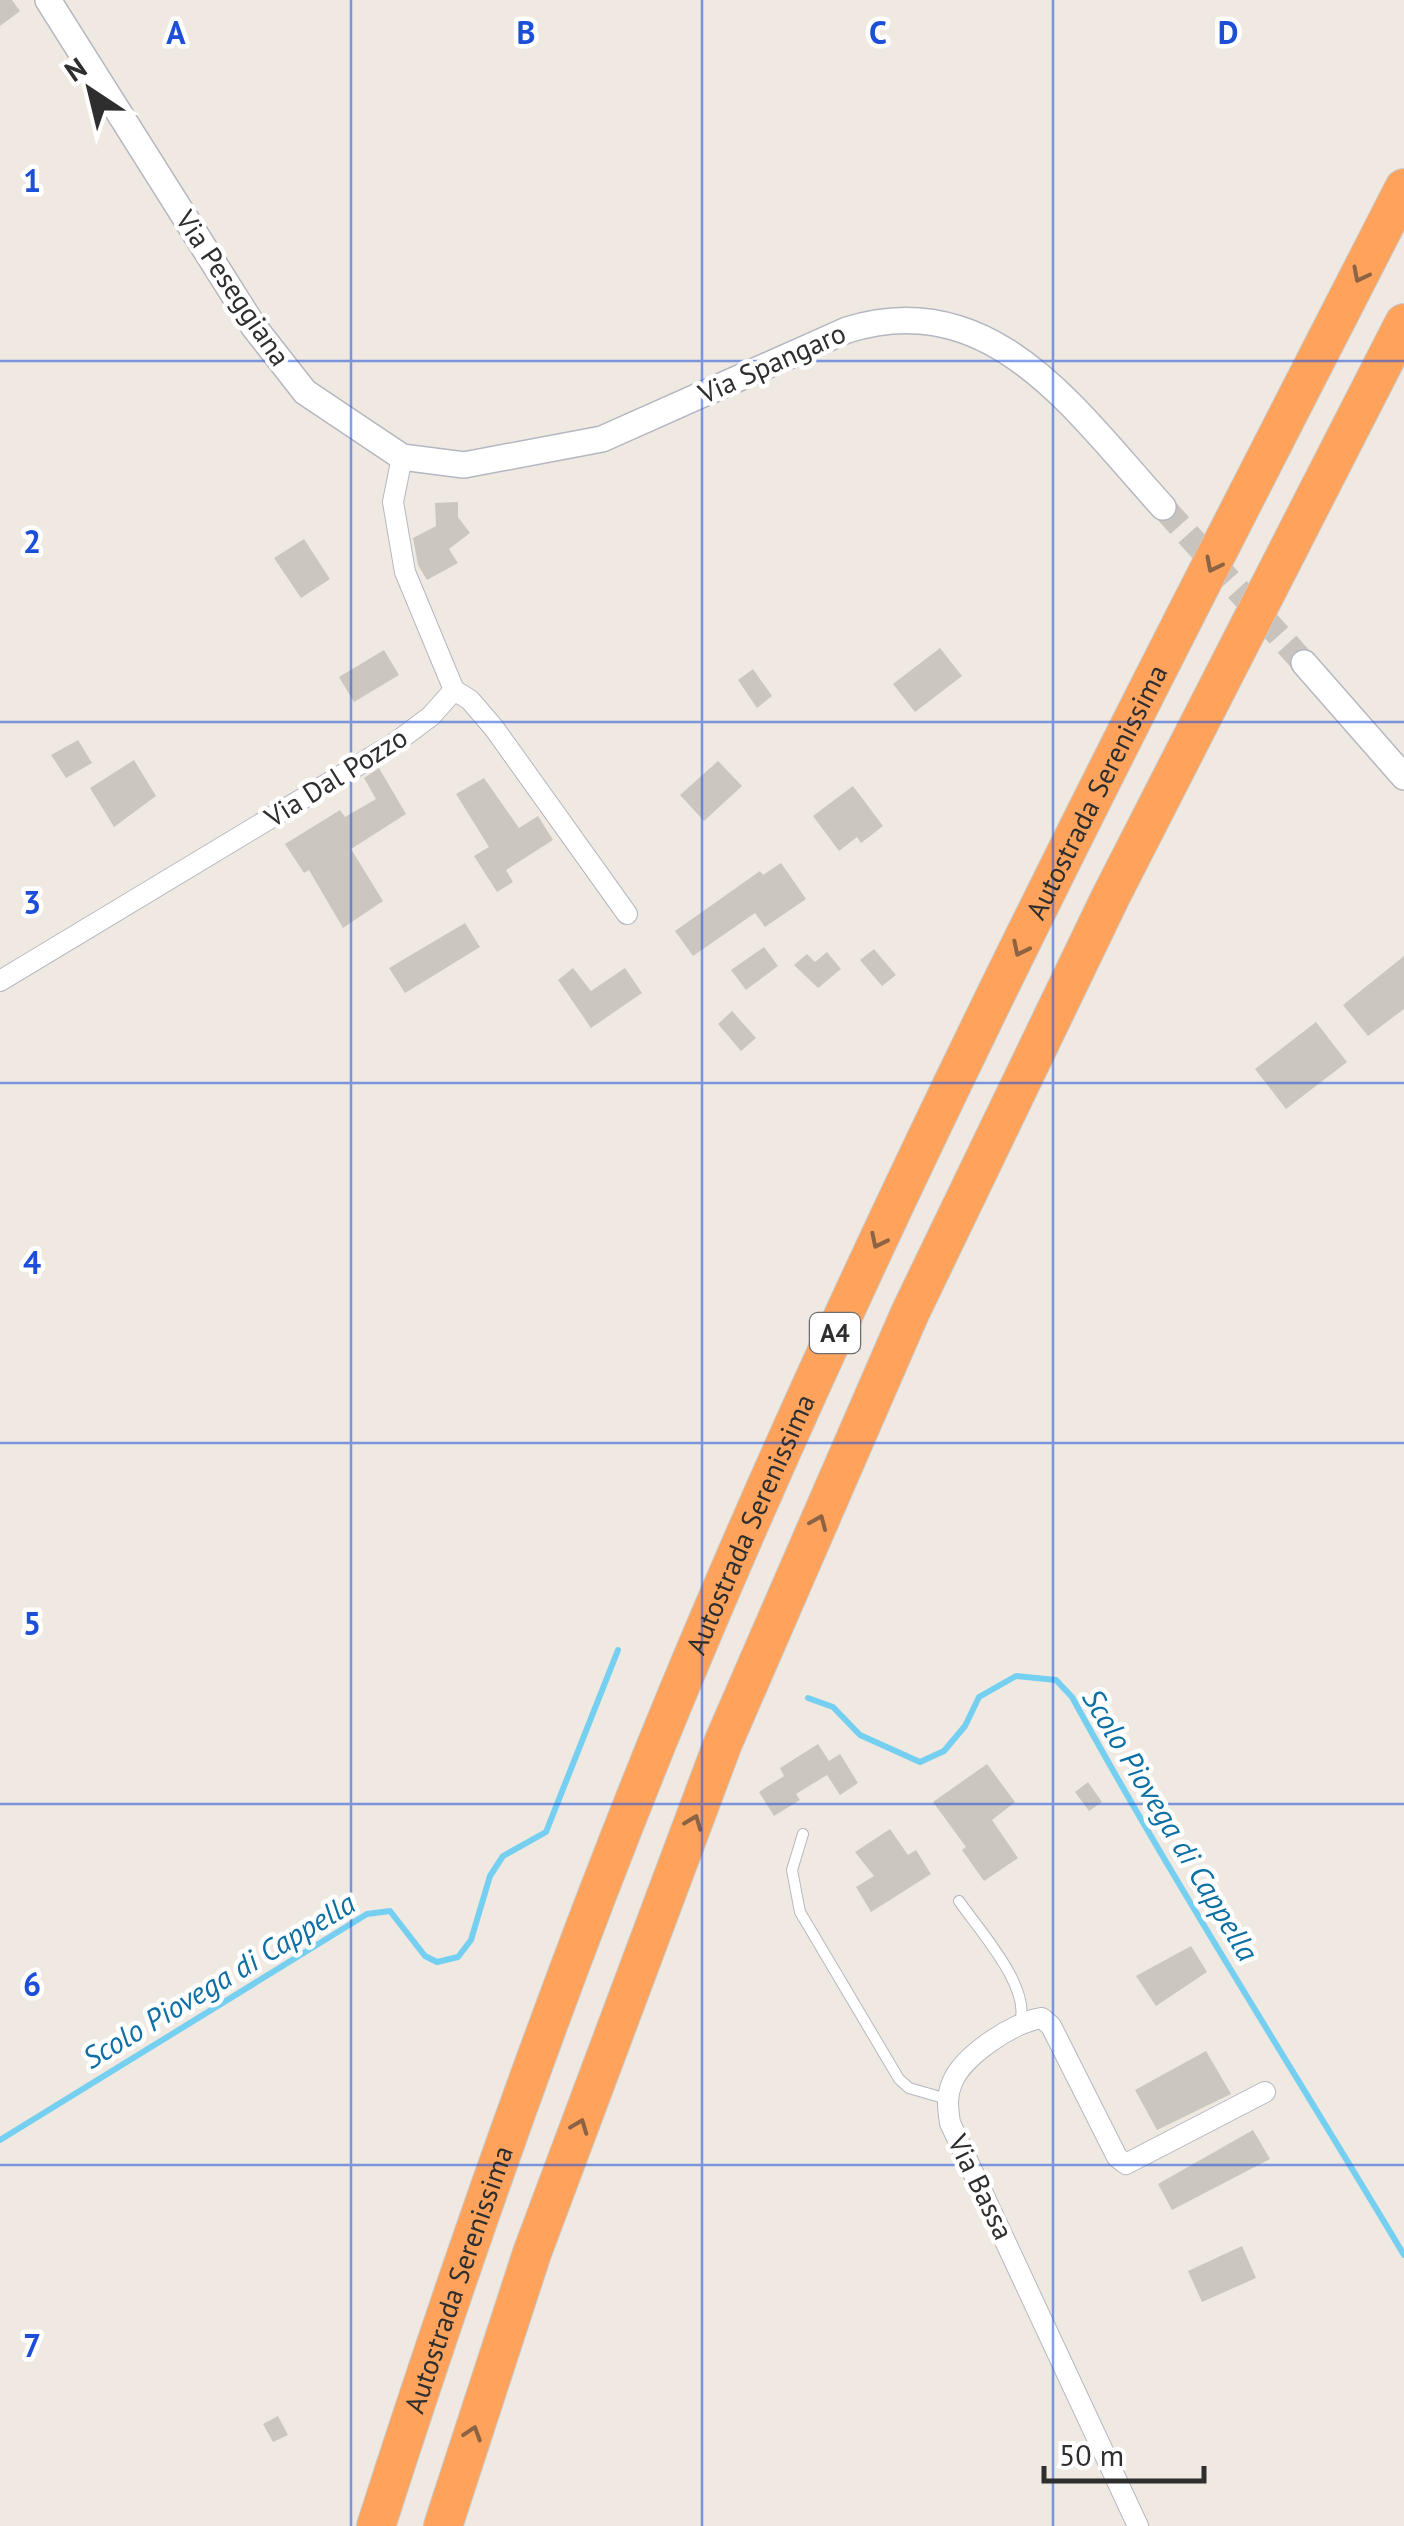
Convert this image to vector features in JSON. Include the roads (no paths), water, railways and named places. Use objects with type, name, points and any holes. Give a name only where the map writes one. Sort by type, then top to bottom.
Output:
[{"type":"highway","name":"Autostrada Serenissima","points":[[376,2526],[468,2239],[672,1705],[858,1281],[1057,872],[1404,188]]},
{"type":"highway","name":"A4","points":[[443,2526],[532,2252],[724,1743],[910,1313],[1112,896],[1404,324]]},
{"type":"street","name":"Via Peseggiana","points":[[48,0],[254,327],[306,392],[402,456],[464,465],[500,461]]},
{"type":"street","name":"Via Spangaro","points":[[500,461],[602,439],[873,321],[916,321],[961,328],[1034,367],[1163,507]]},
{"type":"street","points":[[402,456],[393,502],[405,572],[454,690],[470,700],[494,728],[627,914]]},
{"type":"street","points":[[1304,663],[1404,777]]},
{"type":"street","name":"Via Dal Pozzo","points":[[0,980],[394,742],[431,716],[454,690]]},
{"type":"street","points":[[1018,2026],[1042,2018],[1051,2026],[1117,2157],[1126,2164],[1265,2092]]},
{"type":"street","name":"Via Bassa","points":[[1018,2026],[970,2060],[953,2078],[947,2100],[950,2123],[1138,2526]]},
{"type":"lane","points":[[804,1834],[792,1870],[800,1912],[899,2079],[909,2088],[947,2100]]},
{"type":"lane","points":[[959,1900],[1023,2000],[1018,2026]]},
{"type":"waterway","name":"Scolo Piovega di Cappella","points":[[0,2140],[367,1914],[390,1911],[425,1956],[437,1962],[458,1957],[471,1940],[490,1876],[503,1856],[546,1832],[618,1650]]},
{"type":"waterway","name":"Scolo Piovega di Cappella","points":[[808,1698],[833,1707],[860,1735],[920,1762],[944,1751],[965,1726],[979,1697],[1016,1676],[1056,1680],[1072,1697],[1193,1908],[1404,2255]]},
{"type":"tunnel","points":[[1163,507],[1304,663]]}]
